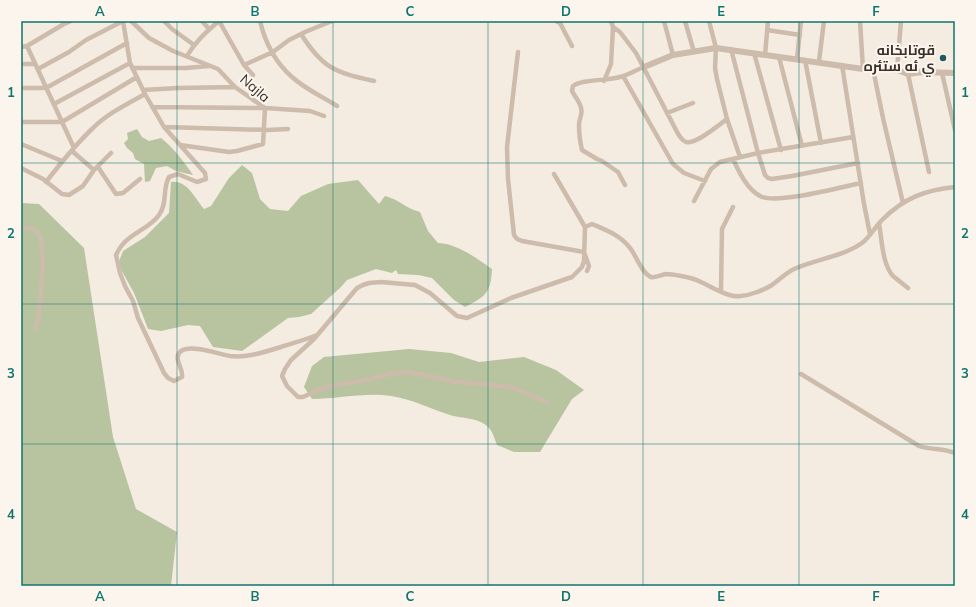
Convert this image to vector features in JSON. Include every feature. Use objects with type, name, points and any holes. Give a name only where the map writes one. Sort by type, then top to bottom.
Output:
[{"type":"street","points":[[21,47],[27,46],[63,23],[71,21]]},
{"type":"street","points":[[38,69],[69,52],[86,40],[123,21],[131,65],[152,107],[164,127],[205,173],[206,179],[197,182],[178,174],[169,177],[165,187],[165,203],[161,214],[153,223],[122,244],[116,255],[120,272],[133,301],[138,318],[164,373],[168,378],[174,381],[182,377],[183,374],[177,360],[181,351],[196,349],[230,356],[251,356],[318,335]]},
{"type":"street","name":"Najla","points":[[131,21],[149,38],[218,69],[235,87],[265,108],[263,144],[229,152],[180,145]]},
{"type":"street","points":[[164,21],[172,30],[194,45]]},
{"type":"street","points":[[202,21],[209,29]]},
{"type":"street","points":[[187,56],[194,45],[219,21],[244,65],[253,75]]},
{"type":"street","points":[[266,21],[260,22],[264,36],[276,59],[292,77],[338,106]]},
{"type":"street","points":[[244,65],[273,52],[301,34],[332,21]]},
{"type":"street","points":[[556,21],[560,23],[572,46]]},
{"type":"street","points":[[604,81],[610,64],[613,27],[611,21]]},
{"type":"street","points":[[664,21],[673,55]]},
{"type":"street","points":[[685,21],[694,52]]},
{"type":"street","points":[[709,21],[716,48],[715,68],[727,120],[740,157]]},
{"type":"street","points":[[765,55],[768,21]]},
{"type":"street","points":[[797,59],[802,21]]},
{"type":"street","points":[[819,61],[824,21]]},
{"type":"street","points":[[860,21],[863,69]]},
{"type":"street","points":[[897,70],[900,21]]},
{"type":"street","points":[[613,27],[620,32],[634,49],[676,130],[685,142],[690,142],[706,135],[727,120]]},
{"type":"street","points":[[767,30],[800,35]]},
{"type":"street","points":[[301,34],[309,46],[327,65],[347,75],[374,81]]},
{"type":"street","points":[[21,88],[46,88],[127,43]]},
{"type":"street","points":[[27,46],[62,122],[73,150],[96,168],[116,194],[123,193],[140,179]]},
{"type":"street","points":[[625,185],[618,172],[582,150],[579,122],[582,110],[572,91],[572,86],[580,82],[604,81],[623,76],[673,55],[716,48],[819,61],[863,69],[897,70],[908,74],[955,73]]},
{"type":"street","points":[[731,49],[758,153],[765,175],[768,178],[772,179],[792,176],[858,163]]},
{"type":"street","points":[[518,52],[507,147],[508,178],[514,235],[517,239],[522,241],[584,252]]},
{"type":"street","points":[[754,53],[781,150]]},
{"type":"street","points":[[779,57],[802,146]]},
{"type":"street","points":[[804,60],[821,143]]},
{"type":"street","points":[[21,64],[35,64]]},
{"type":"street","points":[[54,104],[131,65],[186,68],[211,66]]},
{"type":"street","points":[[842,65],[870,234]]},
{"type":"street","points":[[873,69],[903,202]]},
{"type":"street","points":[[942,73],[955,130]]},
{"type":"street","points":[[908,74],[929,172]]},
{"type":"street","points":[[623,76],[673,164],[684,173],[704,181]]},
{"type":"street","points":[[21,122],[62,122],[136,77]]},
{"type":"street","points":[[46,182],[62,161],[93,128],[144,92],[178,88],[235,87]]},
{"type":"street","points":[[667,113],[693,103]]},
{"type":"street","points":[[152,107],[265,108],[310,111],[324,116]]},
{"type":"street","points":[[164,127],[268,130],[288,129]]},
{"type":"street","points":[[694,201],[710,170],[715,165],[758,153],[853,137]]},
{"type":"street","points":[[21,144],[62,161]]},
{"type":"street","points":[[21,168],[46,182],[62,194],[69,195],[83,186],[96,168],[111,153]]},
{"type":"street","points":[[733,159],[738,172],[754,192],[760,197],[768,199],[861,184]]},
{"type":"street","points":[[547,402],[514,388],[456,382],[409,372],[392,373],[372,379],[331,386],[320,389],[303,397],[298,397],[287,386],[282,376],[291,360],[318,335],[357,288],[369,283],[381,282],[414,285],[430,292],[457,316],[467,318],[511,298],[572,277],[582,267],[584,261],[585,227],[554,174]]},
{"type":"street","points":[[585,227],[592,224],[614,234],[631,249],[645,272],[650,276],[658,277],[667,274],[680,276],[699,281],[738,297],[756,292],[771,285],[793,269],[852,249],[862,242],[887,215],[903,202],[914,196],[933,190],[955,187]]},
{"type":"street","points":[[721,291],[722,229],[733,207]]},
{"type":"street","points":[[879,224],[882,250],[887,265],[892,275],[908,288]]},
{"type":"street","points":[[21,228],[33,229],[38,232],[42,242],[41,301],[36,328]]},
{"type":"street","points":[[584,252],[589,266],[587,271]]},
{"type":"street","points":[[801,374],[919,446],[955,453]]},
{"type":"green space","points":[[137,129],[142,137],[149,141],[161,138],[170,145],[193,175],[176,171],[167,166],[156,168],[150,181],[145,182],[144,164],[135,159],[133,153],[124,143],[128,139],[127,133]]},
{"type":"green space","points":[[242,165],[252,173],[260,199],[270,209],[288,211],[301,196],[328,184],[358,180],[379,204],[385,196],[420,212],[428,231],[438,243],[460,249],[492,269],[490,284],[486,293],[478,300],[465,307],[454,300],[432,278],[418,275],[398,274],[396,270],[392,273],[376,269],[347,280],[311,314],[288,318],[242,351],[213,347],[200,326],[188,325],[161,331],[148,329],[134,293],[118,264],[123,251],[145,237],[169,213],[171,182],[177,182],[187,187],[204,209],[211,206],[229,178]]},
{"type":"green space","points":[[21,203],[39,204],[84,248],[113,437],[136,509],[177,532],[171,586],[21,586]]},
{"type":"green space","points":[[409,349],[451,353],[479,362],[524,357],[556,370],[584,390],[572,399],[540,452],[514,452],[497,445],[490,429],[486,425],[476,420],[450,415],[399,397],[361,395],[312,399],[304,387],[312,366],[324,357]]},
{"type":"place","name":"قوتابخانه ي ئه ستئره","points":[[943,58]]}]
